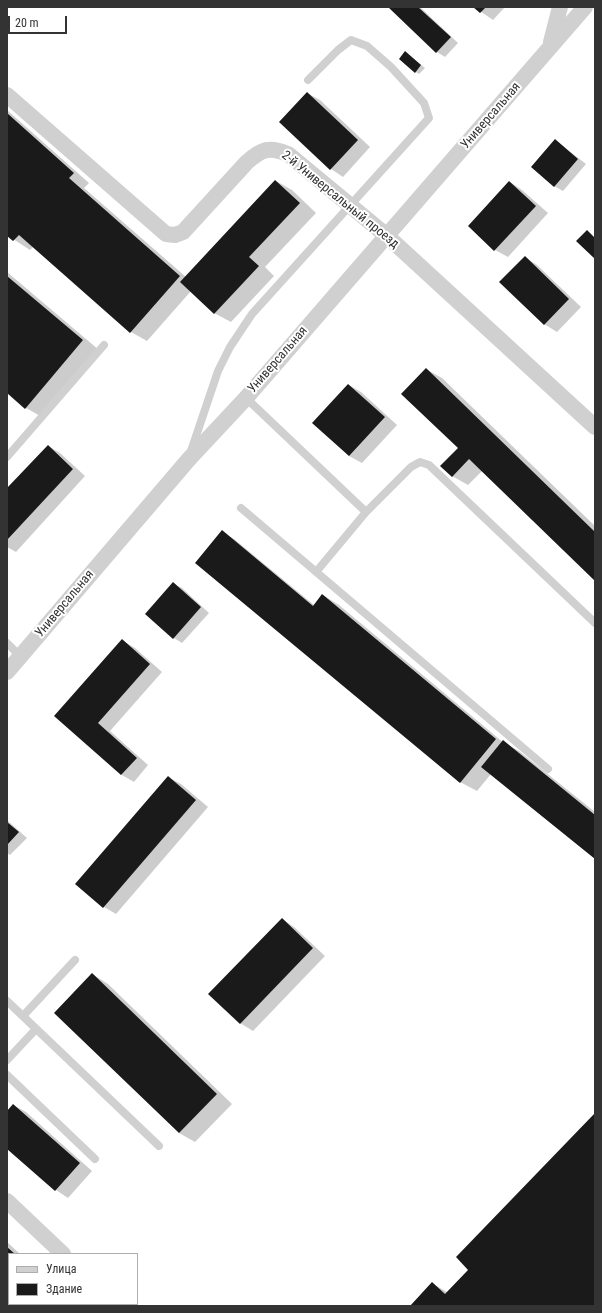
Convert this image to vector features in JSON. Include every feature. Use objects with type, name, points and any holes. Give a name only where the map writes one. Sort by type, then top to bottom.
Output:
[{"type":"street","name":"Универсальная","points":[[549,48],[560,7]]},
{"type":"street","name":"Универсальная","points":[[7,672],[188,459],[246,398],[585,7]]},
{"type":"street","name":"2-й Универсальный проезд","points":[[7,95],[166,234],[175,235],[183,232],[247,162],[266,149],[277,150],[288,154],[386,236],[595,427]]},
{"type":"street","points":[[7,1201],[62,1253]]},
{"type":"lane","points":[[188,459],[218,371],[230,347],[252,314],[429,118],[424,103],[392,67],[367,46],[351,40],[338,50],[308,80]]},
{"type":"lane","points":[[7,457],[104,345]]},
{"type":"lane","points":[[246,398],[366,512]]},
{"type":"lane","points":[[316,572],[366,512],[415,463],[425,463],[595,623]]},
{"type":"lane","points":[[241,508],[548,769]]},
{"type":"lane","points":[[7,643],[21,657]]},
{"type":"lane","points":[[23,1016],[75,960]]},
{"type":"lane","points":[[7,1001],[159,1146]]},
{"type":"lane","points":[[7,1060],[36,1029]]},
{"type":"lane","points":[[7,1075],[95,1159]]},
{"type":"building","points":[[388,7],[418,7],[451,37],[436,53]]},
{"type":"building","points":[[473,7],[486,7],[480,13]]},
{"type":"building","points":[[405,51],[421,65],[415,73],[399,59]]},
{"type":"building","points":[[307,92],[358,140],[330,170],[279,122]]},
{"type":"building","points":[[7,113],[74,173],[69,178],[180,276],[130,333],[19,235],[13,241],[7,236]]},
{"type":"building","points":[[555,139],[578,159],[554,187],[531,167]]},
{"type":"building","points":[[275,180],[300,203],[249,257],[259,266],[214,314],[180,282]]},
{"type":"building","points":[[509,181],[536,206],[494,251],[468,226]]},
{"type":"building","points":[[587,230],[595,238],[595,259],[576,241]]},
{"type":"building","points":[[525,256],[569,299],[544,325],[499,282]]},
{"type":"building","points":[[7,276],[83,340],[25,409],[7,393]]},
{"type":"building","points":[[426,368],[595,532],[595,581],[469,459],[452,477],[440,466],[458,448],[401,394]]},
{"type":"building","points":[[348,384],[385,417],[349,456],[312,423]]},
{"type":"building","points":[[48,445],[73,469],[7,540],[7,488]]},
{"type":"building","points":[[222,530],[313,606],[322,594],[496,739],[460,783],[195,563]]},
{"type":"building","points":[[173,582],[201,607],[173,639],[145,614]]},
{"type":"building","points":[[122,639],[150,664],[98,723],[137,758],[121,775],[54,716]]},
{"type":"building","points":[[503,740],[595,815],[595,859],[481,767]]},
{"type":"building","points":[[168,776],[196,800],[103,908],[75,884]]},
{"type":"building","points":[[7,822],[19,832],[7,845]]},
{"type":"building","points":[[282,918],[313,948],[240,1024],[208,994]]},
{"type":"building","points":[[92,973],[217,1094],[179,1133],[54,1013]]},
{"type":"building","points":[[13,1104],[80,1163],[55,1191],[7,1149],[7,1111]]},
{"type":"building","points":[[595,1113],[595,1306],[410,1306],[432,1282],[445,1294],[468,1270],[456,1257]]},
{"type":"building","points":[[7,1247],[14,1253],[8,1253],[8,1305],[73,1306],[7,1306]]}]
